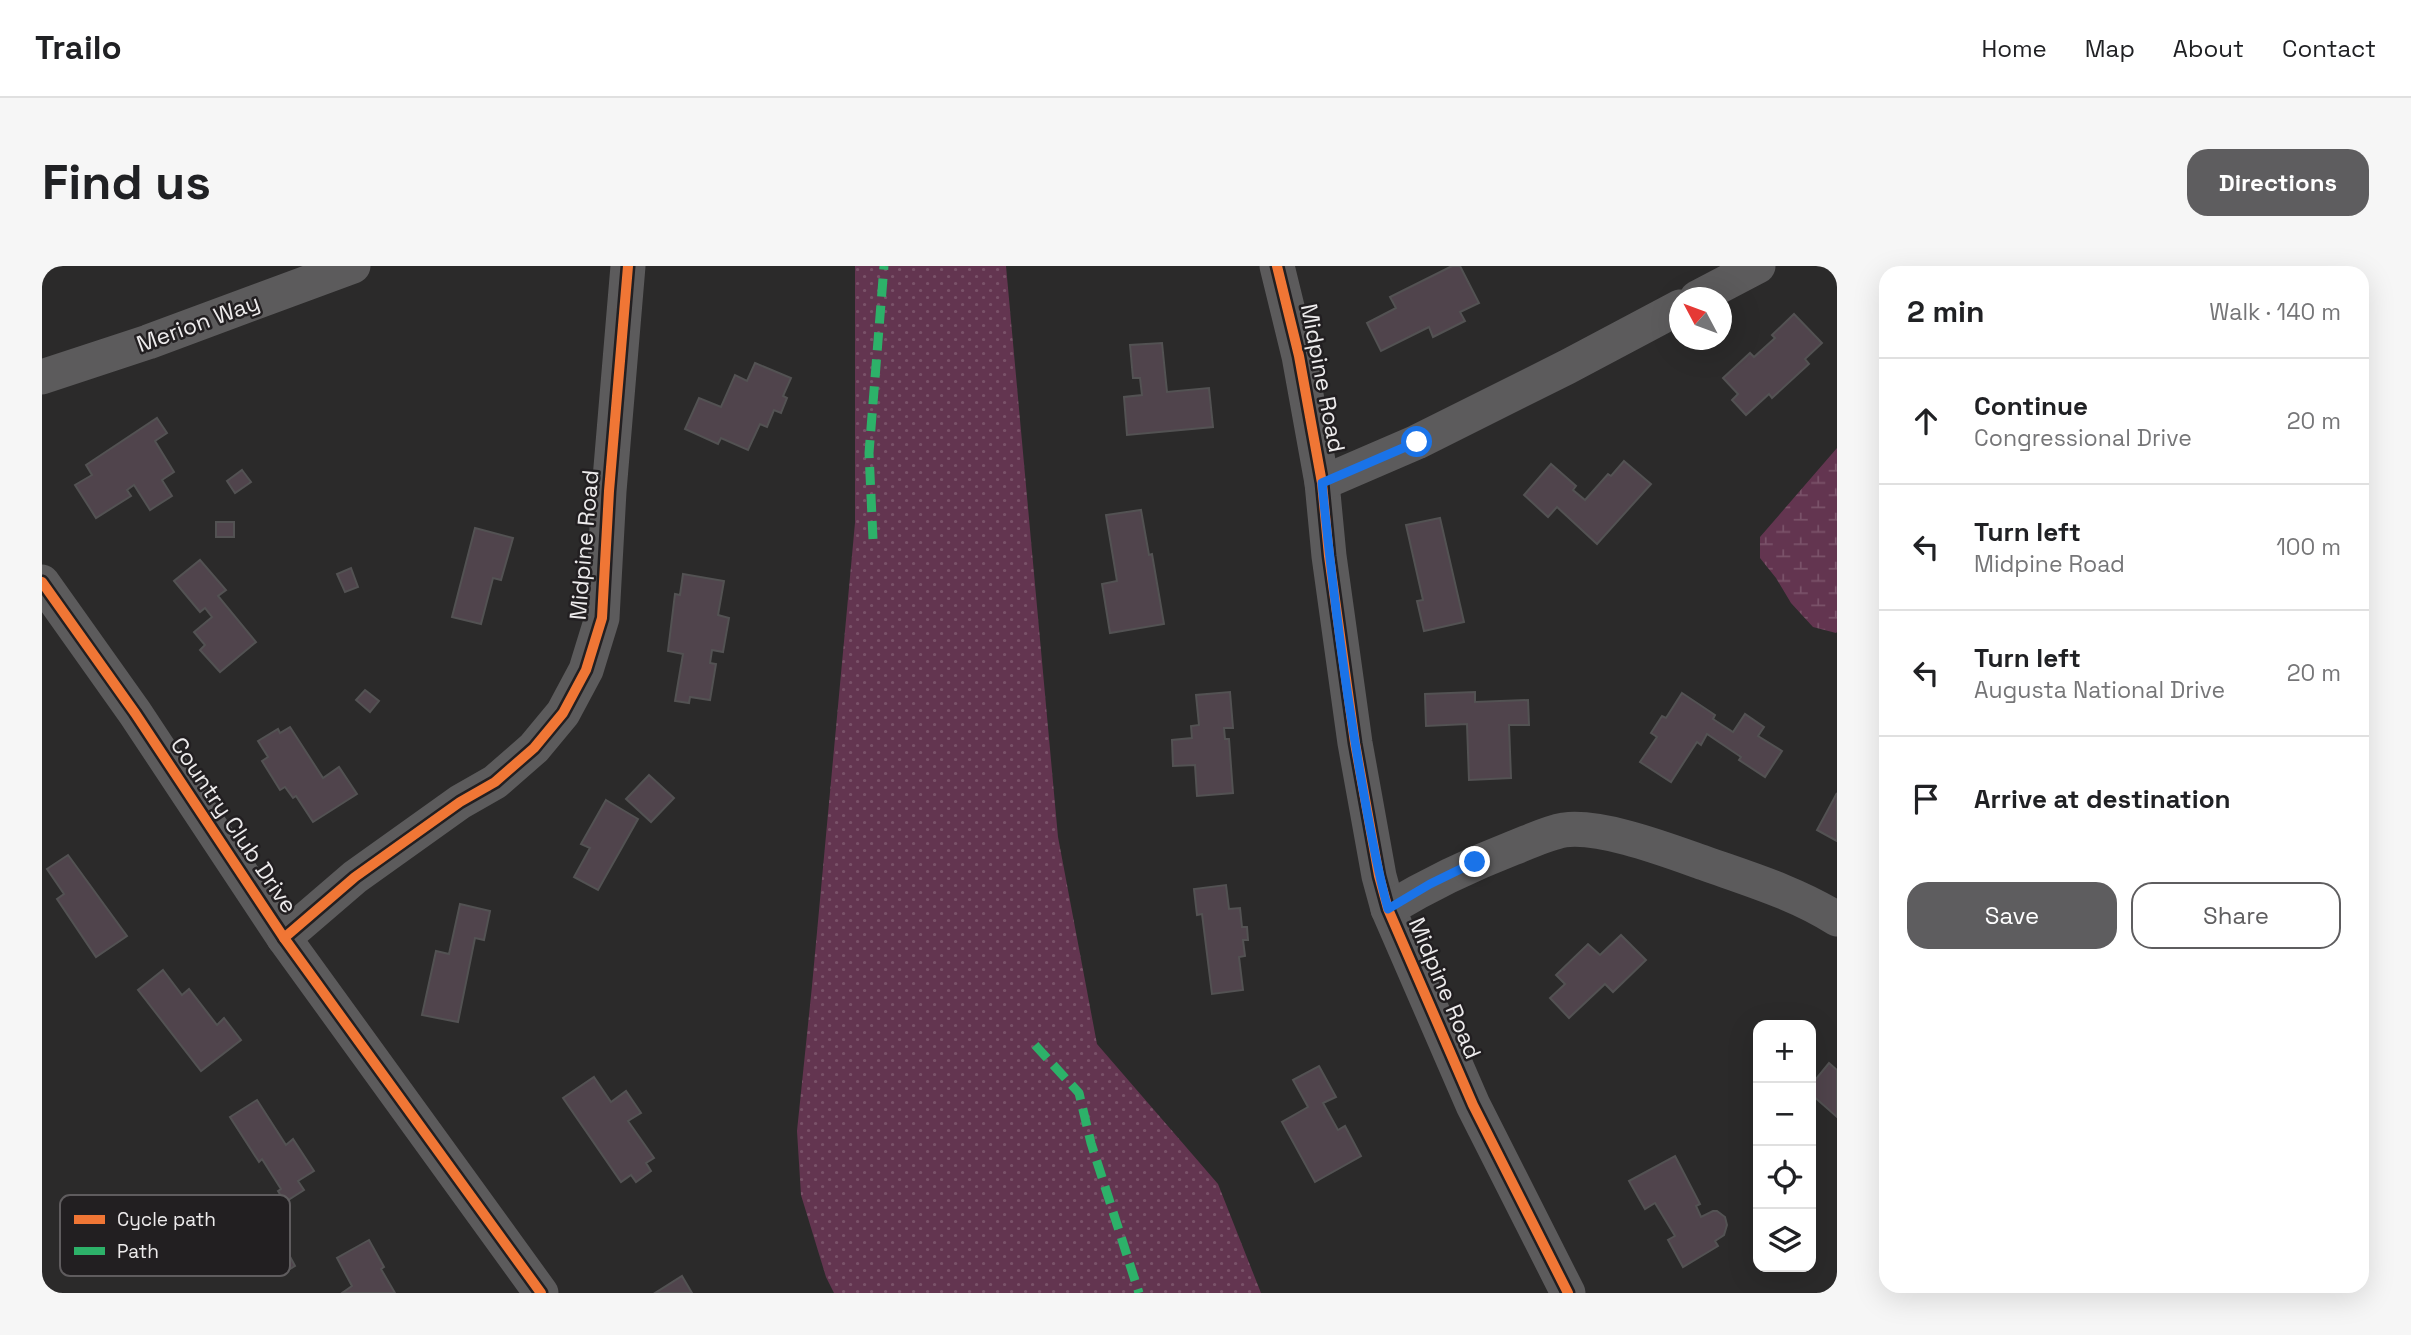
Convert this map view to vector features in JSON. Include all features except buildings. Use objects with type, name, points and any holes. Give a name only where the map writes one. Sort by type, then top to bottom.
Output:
[{"type":"street","name":"Merion Way","points":[[42,377],[148,342],[353,266]]},
{"type":"street","name":"Midpine Road","points":[[284,938],[355,877],[460,802],[495,782],[534,748],[563,713],[586,670],[602,618],[609,491],[628,266]]},
{"type":"street","name":"Midpine Road","points":[[1278,266],[1299,356],[1322,483],[1329,556],[1355,743],[1378,876],[1388,909],[1473,1105],[1568,1293]]},
{"type":"street","points":[[1718,287],[1758,266]]},
{"type":"street","points":[[1322,483],[1417,442],[1669,312]]},
{"type":"street","name":"Country Club Drive","points":[[42,582],[135,713],[284,938],[541,1293]]},
{"type":"street","points":[[1388,909],[1475,862],[1561,831],[1578,829],[1637,840],[1699,861],[1772,887],[1837,919]]},
{"type":"green space","points":[[855,266],[1006,266],[1058,837],[1097,1044],[1218,1184],[1261,1293],[834,1293],[826,1277],[801,1195],[797,1131],[855,523]]},
{"type":"green space","points":[[1837,448],[1836,633],[1813,627],[1791,603],[1760,558],[1760,537]]},
{"type":"marked path","points":[[873,539],[869,453],[884,266]]},
{"type":"marked path","points":[[1035,1045],[1079,1093],[1091,1143],[1139,1293]]},
{"type":"cycle path","points":[[284,938],[355,877],[460,802],[495,782],[534,748],[563,713],[586,670],[602,618],[609,491],[628,266]]},
{"type":"cycle path","points":[[1277,266],[1299,356],[1322,483],[1329,556],[1355,743],[1379,876],[1388,909],[1473,1105],[1568,1293]]},
{"type":"cycle path","points":[[42,582],[135,713],[284,938],[541,1293]]},
{"type":"route","points":[[1417,442],[1322,483],[1329,556],[1355,743],[1378,876],[1388,909],[1475,862]]}]
